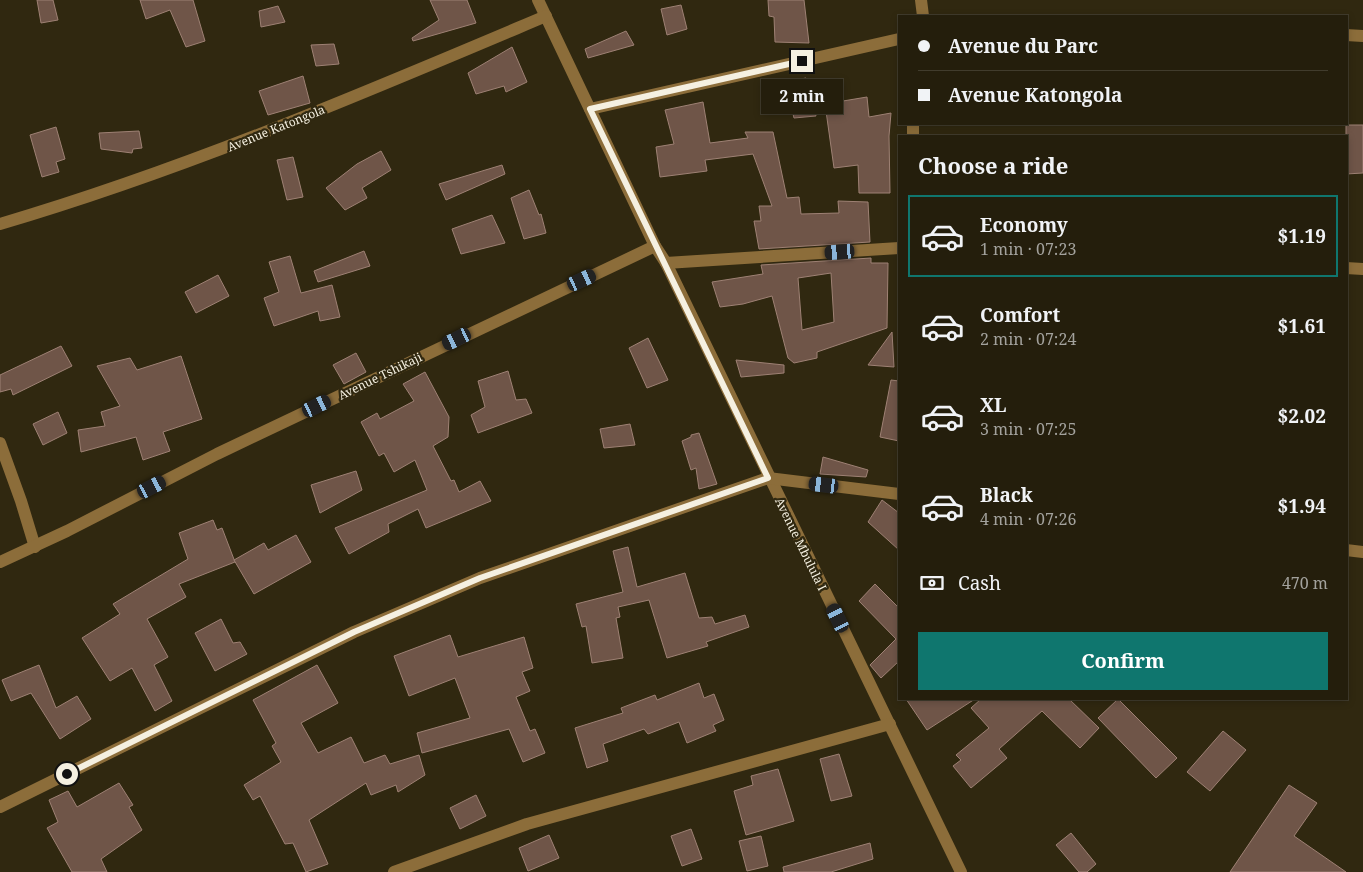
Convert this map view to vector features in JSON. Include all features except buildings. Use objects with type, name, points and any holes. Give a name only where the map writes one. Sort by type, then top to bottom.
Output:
[{"type":"street","name":"Avenue Mbulula I","points":[[538,0],[655,246],[666,263],[768,478],[961,872]]},
{"type":"street","points":[[921,0],[923,15]]},
{"type":"street","name":"Avenue Katongola","points":[[0,224],[117,187],[219,151],[546,16]]},
{"type":"street","points":[[1348,35],[1363,36]]},
{"type":"street","points":[[590,109],[898,39]]},
{"type":"street","name":"Avenue Tshikaji","points":[[0,562],[35,547],[217,454],[655,246]]},
{"type":"street","points":[[666,263],[898,248]]},
{"type":"street","points":[[1348,268],[1363,269]]},
{"type":"street","points":[[0,443],[35,547]]},
{"type":"street","points":[[0,807],[363,628],[480,578],[768,478],[898,494]]},
{"type":"street","points":[[1348,550],[1363,552]]},
{"type":"street","points":[[394,872],[527,824],[890,724]]},
{"type":"route","points":[[67,774],[354,632],[480,578],[768,478],[666,263],[655,246],[590,109],[802,61]]}]
